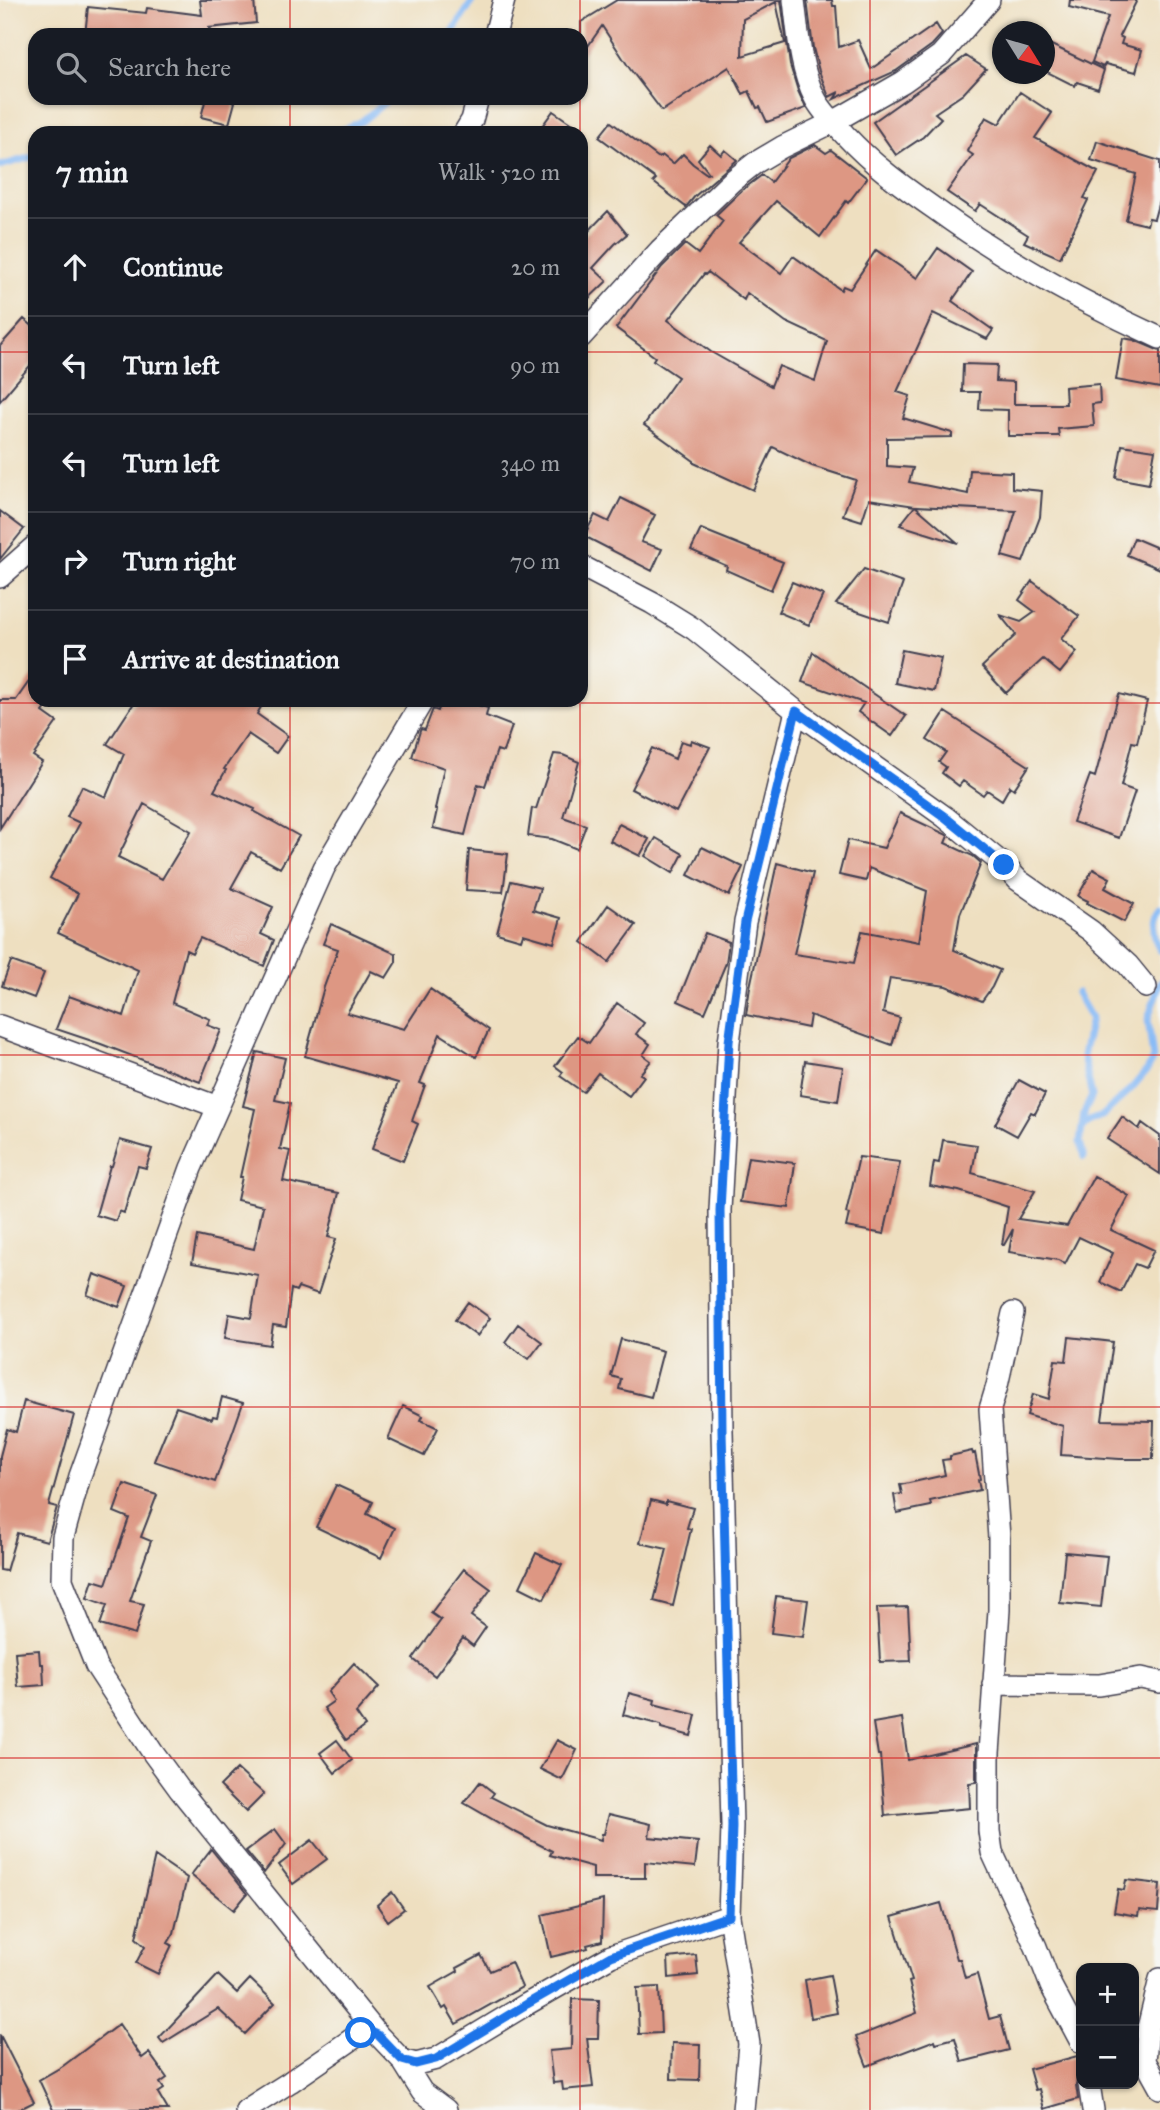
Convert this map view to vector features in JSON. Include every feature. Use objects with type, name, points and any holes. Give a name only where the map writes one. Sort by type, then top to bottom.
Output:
[{"type":"street","points":[[497,28],[504,0]]},
{"type":"street","points":[[794,0],[806,74],[815,99],[833,122],[881,171],[957,225],[1034,274],[1105,313],[1160,338]]},
{"type":"street","points":[[588,329],[660,250],[732,181],[754,163],[903,82],[941,55],[989,0]]},
{"type":"street","points":[[468,126],[476,105]]},
{"type":"street","points":[[0,577],[28,552]]},
{"type":"street","points":[[588,570],[652,603],[694,629],[796,711],[945,817],[1004,865],[1018,880],[1091,931],[1128,965],[1146,987]]},
{"type":"street","points":[[419,707],[324,868],[191,1168],[80,1476],[63,1537],[62,1580],[96,1666],[153,1754],[378,2035],[402,2060],[422,2092],[446,2110]]},
{"type":"street","points":[[743,2110],[749,2044],[729,1916],[732,1826],[722,1431],[720,1210],[729,1042],[745,922],[796,711]]},
{"type":"street","points":[[0,1026],[218,1107]]},
{"type":"street","points":[[1013,1313],[990,1409],[999,1538],[999,1610],[989,1753],[989,1831],[992,1852],[1051,1986],[1076,2033]]},
{"type":"street","points":[[993,1684],[1099,1685],[1141,1678],[1160,1682]]},
{"type":"street","points":[[402,2060],[416,2064],[436,2059],[611,1956],[729,1916]]},
{"type":"street","points":[[1160,1979],[1145,2061],[1160,2088]]},
{"type":"street","points":[[246,2110],[361,2033],[369,2031],[378,2035]]},
{"type":"street","points":[[1090,2089],[1093,2110]]},
{"type":"building","points":[[200,0],[254,0],[256,23],[209,28],[86,28],[88,7],[146,13],[147,8],[202,15]]},
{"type":"building","points":[[617,0],[781,0],[790,65],[806,108],[767,122],[749,91],[743,94],[729,67],[662,111],[602,26],[588,46],[588,28],[581,28],[581,22]],"holes":[[[776,2],[785,43],[742,56],[743,19]]]},
{"type":"building","points":[[807,0],[832,0],[833,6],[836,6],[839,47],[858,40],[871,69],[936,24],[942,34],[932,45],[896,71],[834,99],[839,92],[829,97],[819,71]]},
{"type":"building","points":[[1070,0],[1137,0],[1119,36],[1123,38],[1121,44],[1142,50],[1136,72],[1105,64],[1103,67],[1092,62],[1108,17],[1069,7]]},
{"type":"building","points":[[1055,47],[1104,70],[1098,89],[1077,82],[1075,86],[1055,76]]},
{"type":"building","points":[[966,56],[986,69],[963,94],[935,113],[941,118],[923,137],[896,155],[873,122]]},
{"type":"building","points":[[1020,92],[1052,113],[1035,138],[1098,172],[1084,198],[1088,200],[1060,258],[1024,242],[1028,235],[980,204],[975,211],[947,192],[973,155],[967,151],[986,117],[999,124]]},
{"type":"building","points":[[204,105],[234,105],[229,124],[201,117]]},
{"type":"building","points":[[553,111],[575,126],[542,126]]},
{"type":"building","points":[[611,122],[659,158],[662,155],[673,164],[683,154],[693,164],[709,173],[698,159],[710,145],[721,155],[725,150],[737,160],[686,207],[653,182],[656,179],[599,137]]},
{"type":"building","points":[[1097,141],[1160,161],[1160,197],[1154,219],[1149,218],[1147,225],[1126,220],[1136,174],[1091,160]]},
{"type":"building","points":[[815,145],[826,153],[831,150],[867,178],[820,237],[776,201],[739,242],[781,273],[793,256],[841,290],[843,286],[850,289],[876,250],[917,278],[938,248],[972,272],[952,301],[993,330],[987,339],[933,313],[897,392],[910,396],[903,418],[952,433],[952,437],[887,438],[887,466],[913,468],[909,482],[968,494],[970,470],[1012,472],[1012,488],[1042,491],[1040,517],[1023,562],[1002,556],[1016,511],[915,506],[869,499],[862,521],[843,515],[856,480],[812,466],[773,447],[753,490],[694,463],[644,425],[678,377],[653,360],[655,357],[616,328],[662,267],[685,244],[698,254],[723,221],[716,215],[762,175],[771,182],[789,158]],"holes":[[[708,272],[744,300],[747,293],[786,322],[827,341],[815,381],[779,366],[771,386],[711,352],[668,320]]]},
{"type":"building","points":[[608,211],[627,234],[593,268],[607,281],[588,299],[588,232]]},
{"type":"building","points":[[24,319],[28,322],[28,368],[0,401],[0,346]]},
{"type":"building","points":[[1123,338],[1160,351],[1160,388],[1116,380]]},
{"type":"building","points":[[963,364],[997,365],[996,381],[1014,382],[1014,404],[1066,404],[1065,387],[1099,384],[1100,403],[1092,404],[1094,426],[1058,429],[1059,436],[1008,436],[1008,410],[979,409],[980,392],[962,392]]},
{"type":"building","points":[[1122,445],[1155,450],[1149,484],[1116,478]]},
{"type":"building","points":[[621,498],[655,515],[641,542],[662,549],[652,571],[588,538],[588,528],[595,515],[609,522]]},
{"type":"building","points":[[915,506],[958,543],[900,525]]},
{"type":"building","points":[[0,511],[24,529],[0,559]]},
{"type":"building","points":[[701,529],[783,562],[771,590],[726,570],[727,566],[691,550]]},
{"type":"building","points":[[1134,538],[1160,549],[1160,569],[1127,555]]},
{"type":"building","points":[[864,569],[903,583],[889,622],[836,604]]},
{"type":"building","points":[[1032,581],[1079,616],[1061,639],[1077,652],[1060,673],[1043,659],[1006,693],[982,667],[1016,635],[1000,615],[1021,622],[1035,612],[1019,600]]},
{"type":"building","points":[[792,582],[823,595],[809,625],[778,612]]},
{"type":"building","points":[[902,650],[941,658],[934,691],[895,683]]},
{"type":"building","points":[[813,652],[906,716],[892,736],[858,712],[864,703],[802,682]]},
{"type":"building","points":[[28,683],[28,707],[47,707],[43,712],[57,722],[33,756],[42,762],[0,828],[0,700],[16,700]]},
{"type":"building","points":[[1119,694],[1147,701],[1137,743],[1132,742],[1121,786],[1135,791],[1119,838],[1073,822],[1090,775],[1095,777]]},
{"type":"building","points":[[131,707],[261,707],[257,714],[288,736],[276,753],[248,734],[224,769],[226,770],[214,791],[255,809],[254,811],[299,836],[280,868],[251,852],[231,888],[273,907],[261,934],[274,940],[264,966],[200,938],[192,953],[186,950],[172,1003],[210,1019],[207,1025],[221,1030],[200,1082],[56,1029],[69,996],[124,1016],[138,970],[58,933],[78,894],[50,878],[80,823],[67,817],[82,786],[106,797],[124,754],[107,744]],"holes":[[[144,804],[191,831],[162,879],[118,857]]]},
{"type":"building","points":[[439,707],[485,707],[488,708],[486,716],[512,726],[503,752],[497,750],[485,786],[478,784],[465,835],[433,828],[444,768],[412,757],[421,729],[425,730],[433,709],[438,711]]},
{"type":"building","points":[[945,712],[1029,766],[1014,789],[1010,786],[1002,800],[987,790],[983,795],[963,781],[959,786],[942,773],[946,767],[939,762],[946,752],[927,740]]},
{"type":"building","points":[[691,740],[710,747],[676,812],[631,789],[652,748],[675,759],[681,741],[690,744]]},
{"type":"building","points":[[554,754],[579,762],[563,817],[586,825],[577,849],[552,839],[528,836],[532,808],[536,809]]},
{"type":"building","points":[[900,813],[945,834],[948,836],[945,843],[973,856],[981,863],[960,914],[954,950],[1000,970],[982,1001],[946,986],[890,978],[883,1013],[900,1018],[892,1045],[810,1015],[808,1028],[746,1015],[777,863],[813,873],[794,954],[854,963],[862,931],[919,942],[927,891],[869,868],[866,881],[839,875],[848,840],[884,848]]},
{"type":"building","points":[[619,824],[649,839],[640,856],[610,841]]},
{"type":"building","points":[[656,838],[683,854],[673,873],[645,856]]},
{"type":"building","points":[[702,847],[743,867],[729,896],[688,875]]},
{"type":"building","points":[[469,850],[508,854],[503,892],[466,890]]},
{"type":"building","points":[[1093,869],[1110,878],[1105,888],[1134,904],[1124,922],[1078,896]]},
{"type":"building","points":[[511,881],[540,888],[533,910],[561,918],[554,943],[523,934],[521,940],[497,933]]},
{"type":"building","points":[[608,905],[636,925],[609,962],[582,942]]},
{"type":"building","points":[[331,924],[396,954],[396,962],[386,978],[371,971],[347,1013],[404,1029],[430,989],[489,1030],[476,1057],[440,1034],[420,1083],[425,1085],[412,1121],[418,1124],[403,1161],[372,1149],[398,1083],[305,1056],[324,987],[338,949],[323,944]]},
{"type":"building","points":[[705,933],[729,942],[726,963],[705,1013],[678,1001]]},
{"type":"building","points":[[11,961],[44,973],[34,998],[2,986]]},
{"type":"building","points":[[617,1003],[644,1023],[636,1034],[650,1044],[643,1055],[651,1061],[640,1074],[644,1076],[629,1096],[598,1073],[583,1092],[560,1076],[563,1072],[555,1066],[578,1036],[589,1043]]},
{"type":"building","points":[[257,1052],[285,1058],[275,1100],[290,1103],[280,1149],[290,1151],[283,1181],[339,1193],[328,1237],[336,1239],[318,1294],[298,1287],[296,1291],[291,1289],[286,1327],[273,1325],[270,1345],[225,1338],[229,1314],[251,1318],[258,1275],[192,1263],[197,1236],[254,1249],[263,1206],[237,1200],[255,1109],[243,1106]]},
{"type":"building","points":[[805,1061],[843,1067],[838,1101],[800,1095]]},
{"type":"building","points":[[1019,1080],[1045,1094],[1035,1114],[1031,1112],[1017,1136],[995,1124]]},
{"type":"building","points":[[1122,1117],[1139,1129],[1142,1123],[1160,1136],[1160,1174],[1107,1139]]},
{"type":"building","points":[[120,1140],[152,1149],[146,1168],[138,1166],[124,1213],[119,1211],[116,1221],[96,1215]]},
{"type":"building","points":[[943,1140],[977,1145],[972,1173],[1035,1191],[1018,1219],[1067,1226],[1094,1176],[1129,1196],[1111,1230],[1154,1250],[1145,1268],[1135,1264],[1121,1292],[1100,1282],[1113,1253],[1079,1237],[1065,1264],[1058,1260],[1009,1252],[1013,1229],[1002,1245],[1008,1207],[959,1191],[930,1186],[934,1162],[939,1163]]},
{"type":"building","points":[[748,1157],[795,1163],[789,1208],[740,1202]]},
{"type":"building","points":[[859,1157],[900,1162],[884,1234],[846,1227],[849,1214],[846,1213]]},
{"type":"building","points":[[94,1274],[127,1286],[119,1307],[87,1295]]},
{"type":"building","points":[[468,1302],[490,1318],[477,1336],[455,1320]]},
{"type":"building","points":[[518,1324],[542,1342],[529,1359],[505,1342]]},
{"type":"building","points":[[1069,1337],[1113,1342],[1102,1420],[1154,1421],[1153,1459],[1061,1455],[1063,1426],[1027,1415],[1033,1394],[1049,1399],[1055,1360],[1066,1361]]},
{"type":"building","points":[[621,1339],[663,1351],[651,1397],[619,1389],[621,1379],[611,1376]]},
{"type":"building","points":[[222,1397],[243,1403],[215,1482],[154,1461],[176,1407],[212,1419],[213,1416],[217,1417]]},
{"type":"building","points":[[24,1401],[74,1415],[49,1505],[57,1507],[47,1541],[17,1533],[6,1571],[0,1570],[0,1456],[7,1429],[16,1432]]},
{"type":"building","points":[[403,1406],[423,1416],[421,1420],[438,1428],[424,1456],[388,1439]]},
{"type":"building","points":[[972,1451],[975,1453],[980,1490],[930,1501],[931,1506],[897,1513],[894,1495],[902,1494],[900,1485],[945,1475],[942,1460]]},
{"type":"building","points":[[124,1484],[157,1495],[141,1537],[151,1541],[130,1601],[144,1604],[135,1635],[100,1625],[107,1605],[87,1598],[93,1580],[106,1584],[129,1518],[114,1512]]},
{"type":"building","points":[[336,1485],[373,1502],[367,1514],[395,1528],[381,1558],[316,1527]]},
{"type":"building","points":[[651,1500],[693,1508],[687,1528],[691,1529],[673,1606],[654,1601],[667,1549],[640,1543]]},
{"type":"building","points":[[1065,1552],[1107,1556],[1101,1607],[1060,1603]]},
{"type":"building","points":[[536,1553],[562,1565],[544,1599],[520,1587]]},
{"type":"building","points":[[464,1569],[491,1589],[471,1616],[486,1627],[473,1646],[463,1638],[435,1676],[413,1659],[441,1620],[431,1613]]},
{"type":"building","points":[[776,1596],[808,1600],[803,1637],[771,1633]]},
{"type":"building","points":[[908,1607],[911,1661],[880,1662],[877,1608]]},
{"type":"building","points":[[39,1650],[44,1685],[18,1687],[15,1652]]},
{"type":"building","points":[[354,1663],[379,1687],[356,1713],[365,1726],[346,1740],[324,1708],[334,1701],[328,1692]]},
{"type":"building","points":[[629,1693],[655,1700],[654,1704],[696,1715],[691,1736],[623,1715]]},
{"type":"building","points":[[902,1718],[908,1760],[976,1744],[976,1782],[969,1783],[970,1808],[885,1816],[880,1755],[873,1723]]},
{"type":"building","points":[[337,1740],[352,1760],[335,1773],[320,1753]]},
{"type":"building","points":[[557,1740],[577,1750],[562,1780],[540,1769]]},
{"type":"building","points":[[237,1769],[264,1794],[246,1812],[220,1786]]},
{"type":"building","points":[[480,1782],[494,1793],[491,1797],[547,1825],[601,1840],[609,1814],[651,1824],[649,1837],[698,1842],[695,1867],[645,1862],[645,1878],[593,1878],[593,1867],[550,1855],[552,1851],[464,1803]]},
{"type":"building","points":[[275,1829],[286,1844],[264,1873],[246,1851]]},
{"type":"building","points":[[312,1840],[327,1859],[293,1884],[279,1865]]},
{"type":"building","points":[[211,1849],[247,1894],[234,1910],[191,1875]]},
{"type":"building","points":[[155,1856],[187,1878],[174,1933],[168,1943],[172,1945],[158,1974],[136,1963],[145,1946],[136,1938]]},
{"type":"building","points":[[1126,1880],[1160,1884],[1158,1912],[1139,1910],[1138,1916],[1114,1912],[1118,1889],[1124,1890]]},
{"type":"building","points":[[392,1892],[404,1909],[388,1921],[377,1905]]},
{"type":"building","points":[[603,1900],[602,1941],[587,1945],[588,1948],[551,1957],[542,1915]]},
{"type":"building","points":[[941,1903],[965,1978],[977,1974],[989,2019],[1000,2016],[1009,2050],[962,2062],[955,2038],[936,2043],[935,2040],[867,2066],[856,2037],[917,2013],[909,1982],[912,1981],[892,1917]]},
{"type":"building","points":[[481,1955],[490,1971],[511,1962],[522,1987],[456,2024],[430,1987]]},
{"type":"building","points":[[696,1955],[698,1975],[669,1978],[668,1958]]},
{"type":"building","points":[[218,1975],[237,1993],[250,1979],[275,2003],[245,2034],[218,2009],[163,2043],[159,2038]]},
{"type":"building","points":[[830,1975],[837,2013],[811,2018],[805,1980]]},
{"type":"building","points":[[659,1987],[661,2033],[639,2034],[637,1988]]},
{"type":"building","points":[[572,1999],[599,2000],[598,2038],[587,2038],[593,2087],[563,2090],[562,2082],[553,2083],[549,2051],[571,2049]]},
{"type":"building","points":[[119,2024],[142,2058],[149,2053],[167,2078],[160,2083],[164,2089],[158,2093],[168,2110],[53,2110],[39,2080],[63,2066]]},
{"type":"building","points":[[0,2035],[34,2102],[18,2110],[0,2110]]},
{"type":"building","points":[[672,2043],[700,2044],[699,2080],[671,2079]]},
{"type":"building","points":[[1076,2056],[1078,2099],[1044,2109],[1039,2089],[1035,2090],[1029,2069]]},
{"type":"waterway","points":[[455,28],[473,0]]},
{"type":"waterway","points":[[351,126],[381,105]]},
{"type":"waterway","points":[[0,166],[28,158]]},
{"type":"waterway","points":[[1160,908],[1155,917],[1154,929],[1160,950]]},
{"type":"waterway","points":[[1082,1127],[1102,1116],[1148,1069],[1153,1058],[1148,1019],[1160,982]]},
{"type":"waterway","points":[[1077,993],[1091,1018],[1083,1056],[1092,1096],[1084,1113],[1080,1142],[1084,1157]]},
{"type":"route","points":[[361,2033],[369,2031],[378,2035],[402,2060],[416,2064],[436,2059],[611,1956],[729,1916],[732,1826],[722,1431],[720,1210],[729,1042],[745,922],[796,711],[945,817],[1004,865]]}]
